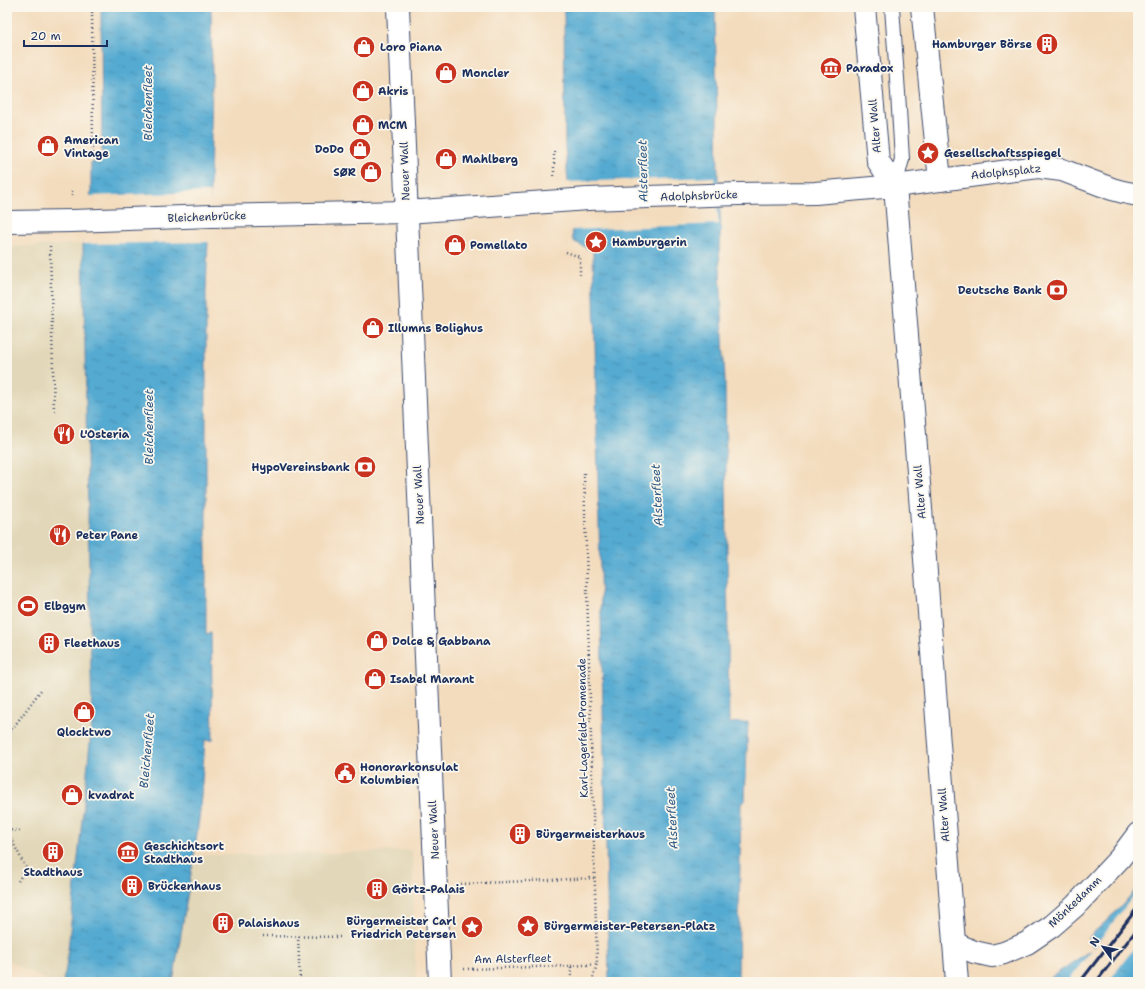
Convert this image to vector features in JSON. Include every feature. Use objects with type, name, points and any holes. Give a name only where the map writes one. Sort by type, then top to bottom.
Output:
[{"type":"street","name":"Neuer Wall","points":[[398,7],[440,975]]},
{"type":"street","name":"Alter Wall","points":[[864,7],[878,161],[895,186],[957,982]]},
{"type":"street","points":[[922,7],[940,180]]},
{"type":"street","name":"Adolphsplatz","points":[[895,186],[1038,167],[1062,170],[1112,189],[1138,194]]},
{"type":"street","name":"Adolphsbrücke","points":[[407,212],[588,199],[815,193],[895,186]]},
{"type":"street","name":"Bleichenbrücke","points":[[7,222],[407,212]]},
{"type":"street","name":"Mönkedamm","points":[[954,943],[974,952],[992,956],[1004,953],[1027,943],[1052,926],[1075,906],[1120,858],[1138,834]]},
{"type":"lane","points":[[892,7],[902,159],[895,186]]},
{"type":"path","points":[[82,154],[93,154],[92,7]]},
{"type":"path","points":[[566,252],[580,257],[580,275]]},
{"type":"path","points":[[51,261],[54,412]]},
{"type":"path","name":"Karl-Lagerfeld-Promenade","points":[[584,473],[597,964],[592,982]]},
{"type":"path","points":[[7,736],[41,690]]},
{"type":"path","points":[[7,830],[21,831]]},
{"type":"path","points":[[7,830],[26,868],[17,883]]},
{"type":"path","points":[[436,885],[594,878]]},
{"type":"path","points":[[263,936],[344,937]]},
{"type":"path","points":[[298,936],[300,982]]},
{"type":"path","name":"Am Alsterfleet","points":[[440,975],[458,969],[597,964]]},
{"type":"path","points":[[571,966],[571,982]]},
{"type":"shaded area","points":[[83,244],[92,724],[82,821],[192,868],[194,855],[340,853],[412,850],[416,982],[50,982],[7,960],[7,247]]},
{"type":"water","name":"Bleichenfleet","points":[[101,7],[211,7],[212,75],[210,191],[206,291],[206,634],[211,633],[213,740],[205,740],[200,811],[173,982],[63,982],[66,968],[92,724],[83,244],[91,192],[91,162],[102,161]]},
{"type":"water","name":"Alsterfleet","points":[[564,7],[715,7],[718,176],[721,230],[719,246],[725,381],[729,723],[748,722],[745,801],[741,803],[738,977],[740,977],[740,982],[609,982],[593,251],[573,241],[565,147]]},
{"type":"water","points":[[1138,887],[1138,982],[1044,982],[1094,948],[1088,938],[1120,908]]},
{"type":"pier","points":[[714,177],[719,224],[571,230],[566,182]]},
{"type":"pier","points":[[210,192],[210,242],[83,244],[83,232],[89,196]]},
{"type":"pier","points":[[1138,890],[1138,943],[1108,982],[1067,982]]},
{"type":"railway","points":[[1080,982],[1138,907]]},
{"type":"railway","points":[[1096,982],[1138,928]]},
{"type":"place","name":"Hamburger Börse","points":[[1047,44]]},
{"type":"place","name":"Loro Piana","points":[[364,47]]},
{"type":"place","name":"Paradox","points":[[831,68]]},
{"type":"place","name":"Moncler","points":[[446,73]]},
{"type":"place","name":"Akris","points":[[363,91]]},
{"type":"place","name":"MCM","points":[[363,125]]},
{"type":"place","name":"American Vintage","points":[[48,146]]},
{"type":"place","name":"DoDo","points":[[360,149]]},
{"type":"place","name":"Gesellschaftsspiegel","points":[[928,153]]},
{"type":"place","name":"Mahlberg","points":[[446,159]]},
{"type":"place","name":"SØR","points":[[371,172]]},
{"type":"place","name":"Hamburgerin","points":[[596,242]]},
{"type":"place","name":"Pomellato","points":[[455,245]]},
{"type":"place","name":"Deutsche Bank","points":[[1057,290]]},
{"type":"place","name":"Illumns Bolighus","points":[[373,328]]},
{"type":"place","name":"L'Osteria","points":[[64,434]]},
{"type":"place","name":"HypoVereinsbank","points":[[365,467]]},
{"type":"place","name":"Peter Pane","points":[[60,535]]},
{"type":"place","name":"Elbgym","points":[[28,606]]},
{"type":"place","name":"Dolce & Gabbana","points":[[377,641]]},
{"type":"place","name":"Fleethaus","points":[[49,643]]},
{"type":"place","name":"Isabel Marant","points":[[375,679]]},
{"type":"place","name":"Qlocktwo","points":[[84,712]]},
{"type":"place","name":"Honorarkonsulat Kolumbien","points":[[345,773]]},
{"type":"place","name":"kvadrat","points":[[72,795]]},
{"type":"place","name":"Bürgermeisterhaus","points":[[520,834]]},
{"type":"place","name":"Stadthaus","points":[[53,852]]},
{"type":"place","name":"Geschichtsort Stadthaus","points":[[128,852]]},
{"type":"place","name":"Brückenhaus","points":[[132,886]]},
{"type":"place","name":"Görtz-Palais","points":[[377,889]]},
{"type":"place","name":"Palaishaus","points":[[223,923]]},
{"type":"place","name":"Bürgermeister-Petersen-Platz","points":[[528,926]]},
{"type":"place","name":"Bürgermeister Carl Friedrich Petersen","points":[[472,927]]}]
